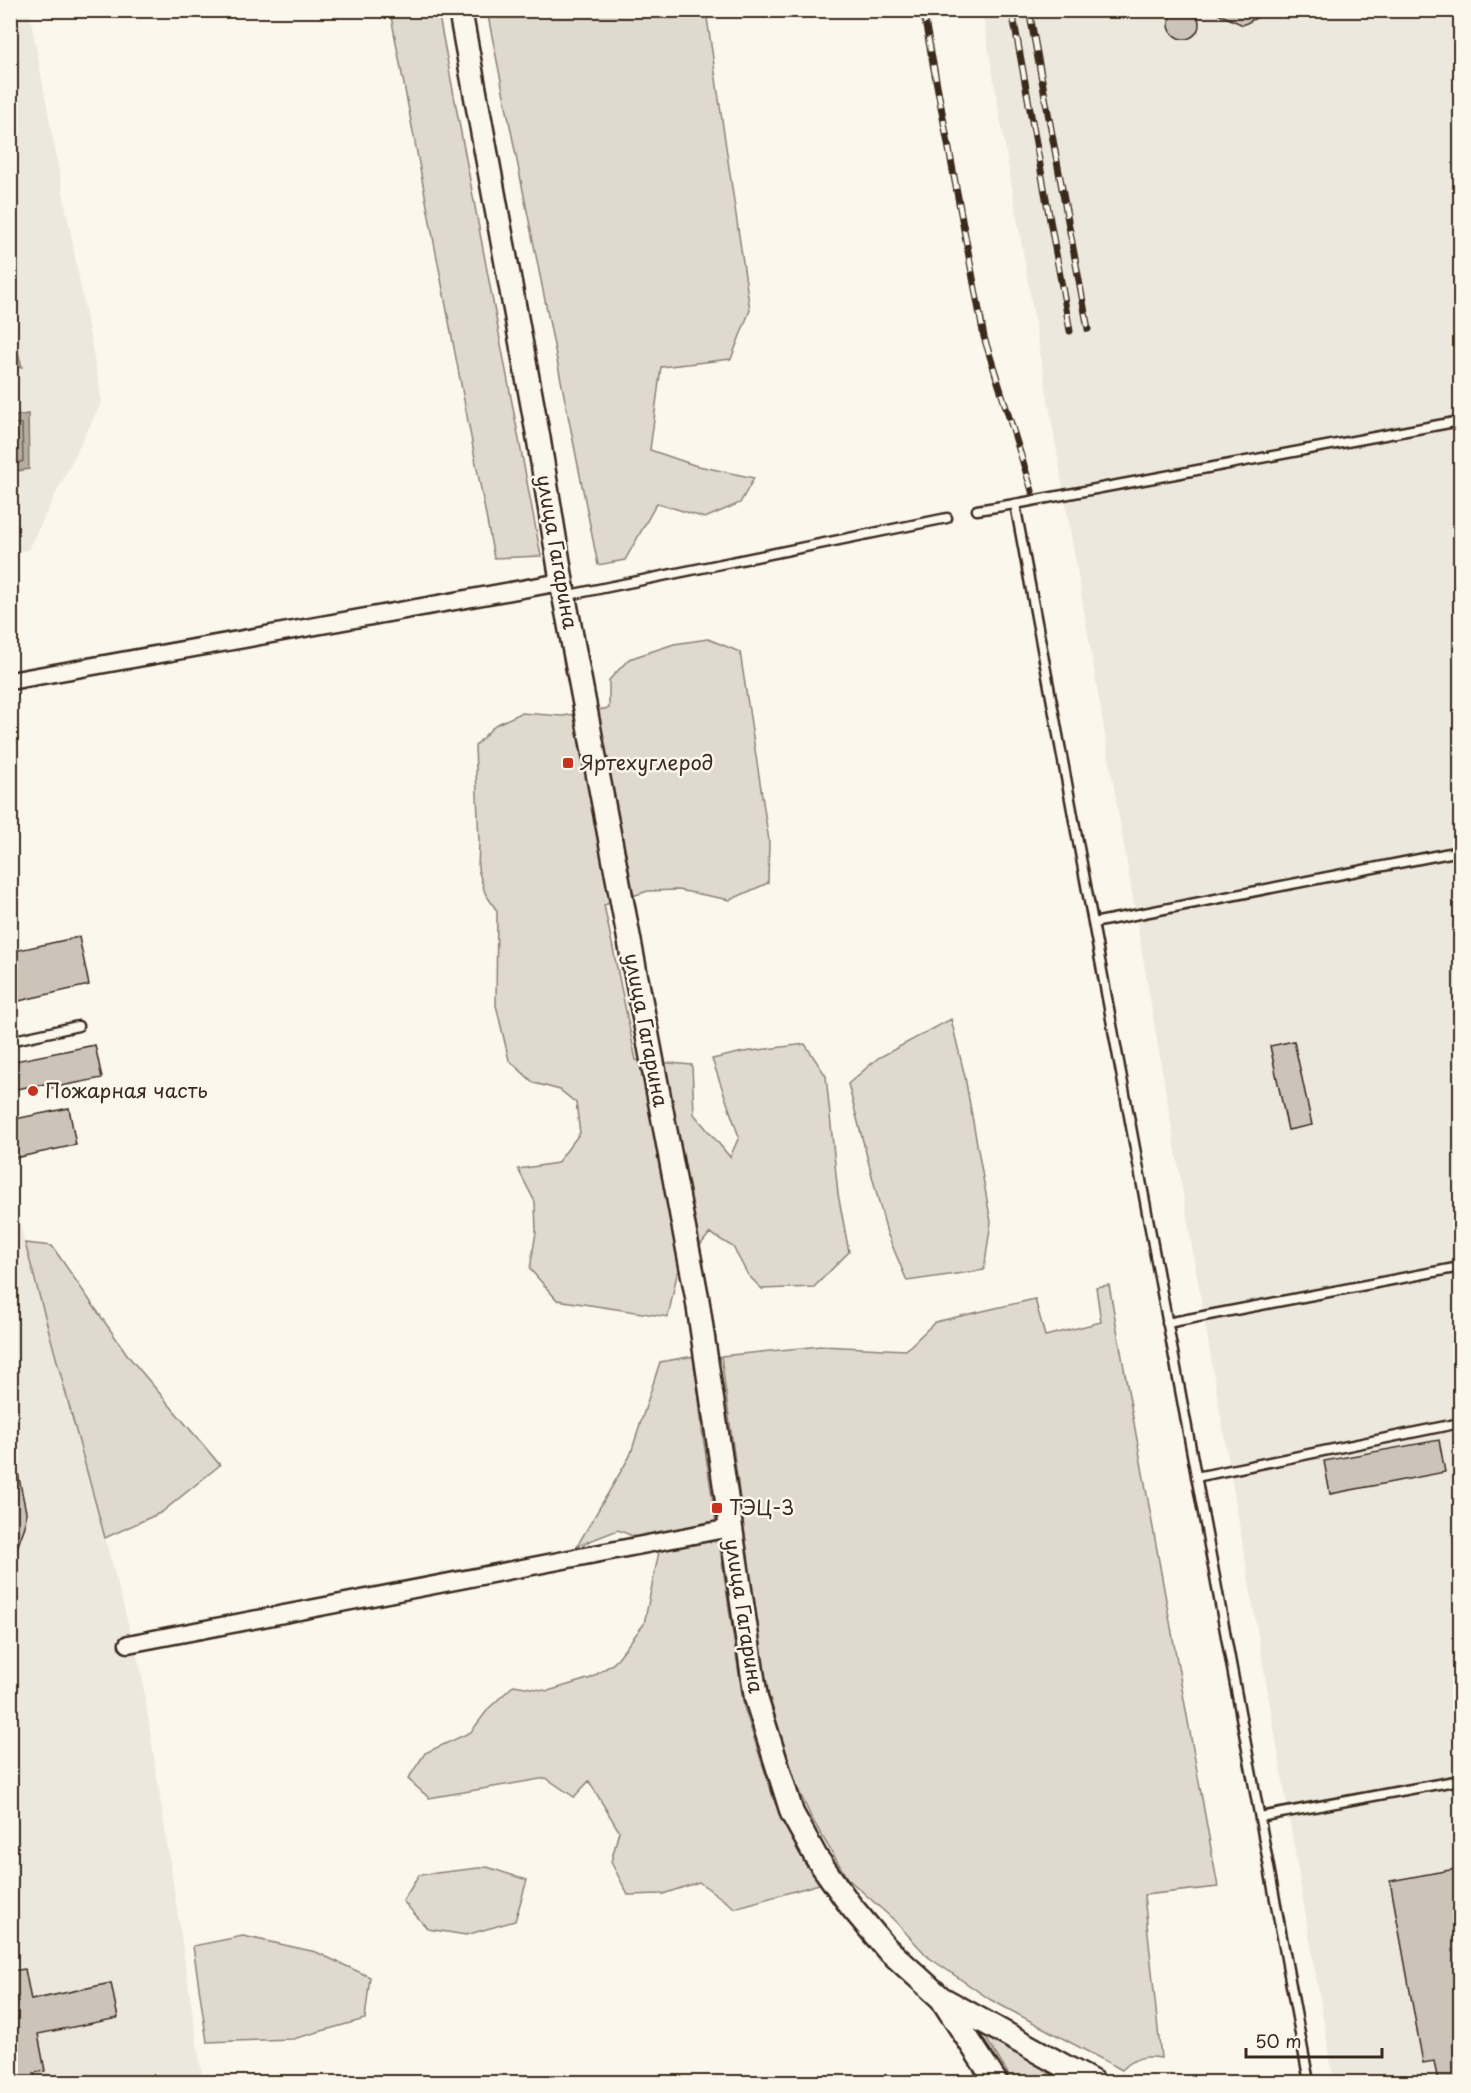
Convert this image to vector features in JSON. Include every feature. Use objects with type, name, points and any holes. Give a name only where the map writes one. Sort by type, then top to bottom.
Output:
[{"type":"main road","name":"улица Гагарина","points":[[460,10],[538,435],[562,589],[697,1297],[756,1698],[792,1813],[816,1857],[850,1905],[886,1948],[941,1998],[1093,2082]]},
{"type":"main road","name":"улица Гагарина","points":[[941,1998],[996,2082]]},
{"type":"street","points":[[10,681],[562,589]]},
{"type":"street","points":[[128,1644],[730,1528]]},
{"type":"lane","points":[[977,510],[1461,421]]},
{"type":"lane","points":[[1015,504],[1309,2082]]},
{"type":"lane","points":[[562,589],[947,518]]},
{"type":"lane","points":[[1093,923],[1461,851]]},
{"type":"lane","points":[[10,1041],[78,1026]]},
{"type":"lane","points":[[1167,1323],[1461,1267]]},
{"type":"lane","points":[[1196,1477],[1461,1423]]},
{"type":"lane","points":[[1260,1817],[1461,1780]]},
{"type":"shaded area","points":[[29,10],[102,401],[28,550],[11,553],[10,11]]},
{"type":"shaded area","points":[[390,11],[438,11],[541,556],[494,558]]},
{"type":"shaded area","points":[[487,11],[706,11],[750,310],[731,359],[661,367],[650,450],[694,465],[754,478],[740,503],[705,518],[657,503],[625,560],[598,565]]},
{"type":"shaded area","points":[[982,11],[1460,11],[1460,2082],[1334,2082]]},
{"type":"shaded area","points":[[708,639],[740,652],[769,841],[768,883],[730,900],[678,890],[648,891],[604,905],[636,1060],[692,1065],[694,1114],[730,1157],[739,1137],[712,1059],[743,1052],[805,1044],[826,1076],[838,1194],[849,1252],[814,1287],[762,1289],[748,1275],[733,1247],[710,1233],[677,1274],[668,1317],[557,1300],[530,1269],[536,1232],[535,1202],[518,1169],[557,1163],[580,1133],[576,1103],[560,1090],[534,1083],[509,1060],[496,1005],[497,911],[485,893],[478,869],[475,746],[495,725],[521,713],[563,716],[609,708],[609,680],[629,659],[674,644]]},
{"type":"shaded area","points":[[951,1019],[965,1077],[991,1222],[984,1270],[907,1281],[887,1233],[848,1084],[878,1058]]},
{"type":"shaded area","points":[[10,1199],[13,1199],[141,1671],[203,2082],[11,2082]]},
{"type":"shaded area","points":[[25,1243],[52,1246],[129,1357],[220,1465],[162,1512],[105,1538]]},
{"type":"shaded area","points":[[1109,1285],[1218,1887],[1144,1895],[1161,2058],[1139,2058],[1122,2070],[991,2000],[928,1957],[894,1920],[847,1878],[812,1819],[797,1787],[764,1680],[721,1356],[821,1346],[906,1350],[935,1322],[1035,1299],[1045,1336],[1101,1322],[1096,1287]]},
{"type":"shaded area","points":[[695,1356],[702,1430],[744,1707],[775,1803],[794,1836],[826,1882],[735,1908],[699,1882],[663,1894],[628,1895],[611,1862],[619,1831],[589,1781],[574,1797],[546,1778],[429,1798],[408,1779],[425,1753],[471,1732],[489,1708],[514,1685],[548,1691],[591,1678],[614,1663],[644,1624],[660,1547],[618,1530],[577,1546],[630,1456],[660,1362]]},
{"type":"shaded area","points":[[487,1867],[527,1880],[515,1921],[466,1935],[428,1929],[403,1901],[419,1875]]},
{"type":"shaded area","points":[[243,1936],[316,1952],[370,1977],[365,2019],[293,2039],[207,2042],[193,1946]]},
{"type":"shaded area","points":[[982,2032],[1065,2082],[1013,2082]]},
{"type":"water","points":[[10,322],[22,367],[11,370],[10,370]]},
{"type":"water","points":[[28,414],[29,469],[11,472],[11,417]]},
{"type":"building","points":[[1184,9],[1190,10],[1198,18],[1198,30],[1190,38],[1184,39],[1178,38],[1170,30],[1169,24],[1170,18],[1178,10]]},
{"type":"building","points":[[1210,10],[1271,10],[1243,25]]},
{"type":"building","points":[[79,937],[89,985],[10,1003],[10,952]]},
{"type":"building","points":[[1294,1041],[1312,1125],[1288,1130],[1270,1046]]},
{"type":"building","points":[[95,1045],[102,1078],[51,1088],[50,1083],[10,1090],[10,1062]]},
{"type":"building","points":[[69,1108],[76,1145],[10,1159],[10,1120]]},
{"type":"building","points":[[1439,1440],[1445,1472],[1330,1494],[1324,1461]]},
{"type":"building","points":[[10,1468],[17,1468],[26,1512],[25,1526],[12,1562]]},
{"type":"building","points":[[1461,1868],[1461,2082],[1438,2082],[1434,2061],[1423,2063],[1390,1881]]},
{"type":"building","points":[[25,1969],[31,2000],[111,1983],[118,2018],[38,2034],[45,2071],[34,2073],[36,2082],[10,2082],[10,1971]]},
{"type":"railway","points":[[923,10],[984,337],[1032,491]]},
{"type":"railway","points":[[1012,10],[1070,331]]},
{"type":"railway","points":[[1029,10],[1088,329]]},
{"type":"place","name":"Яртехуглерод","points":[[568,763]]},
{"type":"place","name":"Пожарная часть","points":[[33,1091]]},
{"type":"place","name":"ТЭЦ-3","points":[[717,1508]]}]
